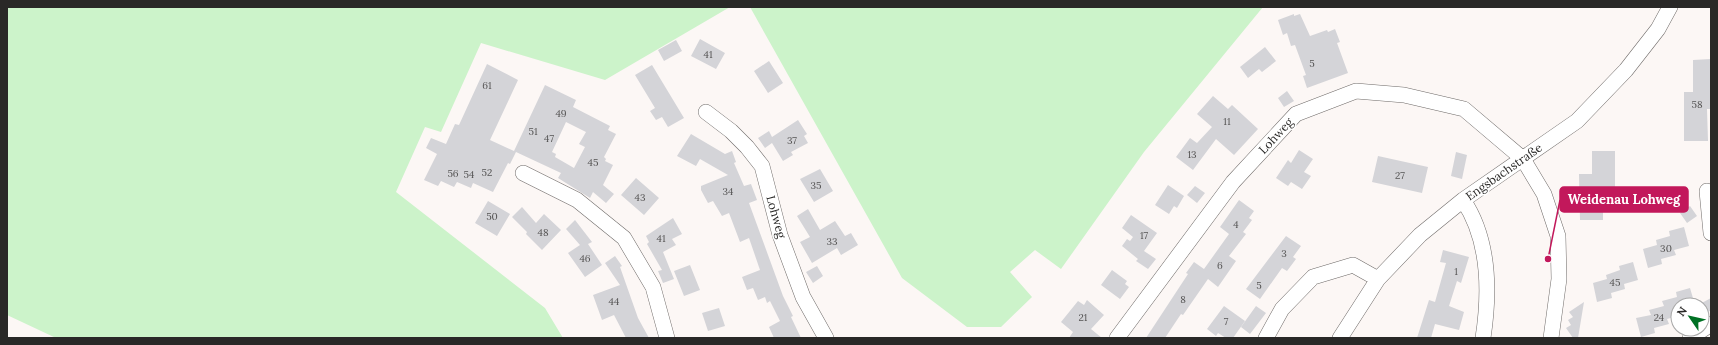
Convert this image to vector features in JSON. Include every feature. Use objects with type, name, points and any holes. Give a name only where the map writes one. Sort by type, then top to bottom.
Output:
[{"type":"street","name":"Engsbachstraße","points":[[1340,338],[1378,279],[1420,235],[1463,200],[1577,121],[1626,70],[1658,29],[1670,7]]},
{"type":"street","name":"Lohweg","points":[[1117,338],[1233,182],[1296,114],[1356,91],[1404,95],[1464,109],[1523,159],[1544,194],[1558,236],[1559,280],[1551,338]]},
{"type":"street","name":"Lohweg","points":[[706,112],[731,131],[748,147],[762,166],[780,235],[801,290],[826,338]]},
{"type":"street","points":[[524,173],[577,200],[624,238],[653,287],[667,338]]},
{"type":"street","points":[[1707,191],[1711,233]]},
{"type":"street","points":[[1463,200],[1473,216],[1484,251],[1487,296],[1483,338]]},
{"type":"street","points":[[1266,338],[1282,309],[1313,277],[1353,265],[1378,279]]},
{"type":"street","points":[[1690,338],[1711,324]]},
{"type":"green space","points":[[7,7],[730,7],[605,80],[481,43],[441,132],[425,127],[396,192],[545,308],[563,338],[56,338],[7,315]]},
{"type":"green space","points":[[750,7],[1263,7],[1144,152],[1061,269],[1035,250],[1010,272],[1032,297],[1001,327],[967,327],[902,278]]},
{"type":"building","points":[[1294,14],[1294,16],[1300,14],[1310,36],[1335,29],[1340,42],[1337,43],[1348,73],[1307,88],[1303,76],[1306,75],[1295,45],[1291,46],[1287,33],[1283,35],[1278,20]]},
{"type":"building","points":[[700,39],[725,53],[716,69],[691,56]]},
{"type":"building","points":[[676,40],[682,51],[664,61],[658,50]]},
{"type":"building","points":[[1265,47],[1276,61],[1262,72],[1259,69],[1248,78],[1240,67]]},
{"type":"building","points":[[1711,59],[1711,109],[1707,109],[1708,141],[1684,141],[1684,92],[1693,92],[1693,60]]},
{"type":"building","points":[[769,61],[783,83],[768,93],[754,71]]},
{"type":"building","points":[[487,64],[518,80],[490,140],[514,151],[545,85],[576,100],[573,107],[610,126],[608,130],[616,134],[604,157],[606,159],[605,161],[613,165],[603,185],[614,194],[606,203],[593,192],[590,198],[558,178],[561,173],[516,152],[510,164],[508,163],[493,192],[473,183],[471,188],[457,182],[454,187],[441,181],[438,186],[424,180],[437,154],[426,148],[431,138],[446,144],[455,124],[459,125]],"holes":[[[566,122],[586,132],[579,144],[585,147],[574,168],[555,157],[556,154],[552,152]]]},
{"type":"building","points":[[652,65],[684,118],[668,127],[662,117],[656,120],[650,111],[655,108],[635,75]]},
{"type":"building","points":[[1287,91],[1294,101],[1284,107],[1278,98]]},
{"type":"building","points":[[1213,96],[1228,109],[1232,105],[1258,129],[1234,155],[1216,139],[1193,170],[1176,157],[1190,138],[1197,143],[1212,127],[1197,114]]},
{"type":"building","points":[[798,120],[807,134],[804,136],[808,143],[791,152],[793,155],[783,161],[772,143],[765,148],[758,138],[769,131],[772,137]]},
{"type":"building","points":[[691,134],[725,154],[732,151],[736,162],[734,163],[744,186],[751,184],[757,200],[749,203],[783,296],[793,316],[791,317],[801,338],[774,338],[769,327],[780,321],[770,301],[767,303],[765,297],[758,300],[753,288],[747,290],[742,277],[760,270],[749,238],[740,242],[729,213],[722,216],[713,201],[708,203],[701,190],[701,186],[728,175],[700,159],[696,166],[677,156]]},
{"type":"building","points":[[1299,150],[1313,159],[1304,172],[1311,176],[1302,189],[1291,182],[1288,186],[1276,178],[1288,160],[1291,163]]},
{"type":"building","points":[[1592,151],[1615,151],[1615,194],[1603,194],[1603,220],[1580,220],[1579,174],[1592,174]]},
{"type":"building","points":[[1456,152],[1467,155],[1462,179],[1451,176]]},
{"type":"building","points":[[1378,156],[1428,167],[1422,193],[1372,182]]},
{"type":"building","points":[[820,169],[833,191],[814,202],[800,179]]},
{"type":"building","points":[[636,178],[659,198],[644,215],[621,195]]},
{"type":"building","points":[[1168,185],[1184,196],[1177,208],[1174,206],[1169,214],[1155,205]]},
{"type":"building","points":[[1195,186],[1205,193],[1197,203],[1187,195]]},
{"type":"building","points":[[1239,200],[1254,211],[1249,218],[1252,220],[1243,232],[1246,234],[1229,256],[1236,261],[1218,287],[1208,279],[1183,315],[1181,314],[1165,338],[1146,338],[1188,274],[1186,273],[1194,262],[1204,269],[1229,234],[1220,227]]},
{"type":"building","points":[[488,201],[510,214],[497,236],[475,223]]},
{"type":"building","points":[[1690,206],[1697,216],[1687,223],[1680,213]]},
{"type":"building","points":[[522,207],[536,223],[544,214],[561,230],[542,250],[512,217]]},
{"type":"building","points":[[808,209],[820,230],[835,221],[845,236],[851,233],[858,245],[841,255],[837,248],[812,263],[800,242],[810,237],[797,216]]},
{"type":"building","points":[[1131,215],[1157,233],[1144,251],[1156,259],[1148,269],[1136,261],[1138,259],[1122,246],[1127,239],[1130,241],[1133,237],[1122,228]]},
{"type":"building","points":[[673,218],[682,234],[672,239],[676,245],[663,252],[674,279],[663,283],[658,271],[662,270],[647,244],[649,242],[646,236]]},
{"type":"building","points":[[575,220],[592,242],[588,244],[602,265],[585,277],[568,253],[580,245],[566,229]]},
{"type":"building","points":[[1684,227],[1689,246],[1674,250],[1676,255],[1661,259],[1662,264],[1648,268],[1643,249],[1657,245],[1656,240],[1670,236],[1669,231]]},
{"type":"building","points":[[1286,236],[1301,246],[1293,257],[1296,259],[1287,271],[1282,268],[1260,299],[1246,289]]},
{"type":"building","points":[[1443,250],[1469,257],[1461,283],[1457,281],[1449,306],[1464,312],[1459,330],[1435,324],[1431,338],[1417,338],[1429,300],[1435,302],[1446,263],[1440,262]]},
{"type":"building","points":[[615,256],[622,266],[620,267],[638,318],[649,338],[626,338],[614,315],[602,320],[593,295],[620,285],[605,263]]},
{"type":"building","points":[[1633,262],[1638,280],[1624,284],[1625,289],[1611,293],[1612,298],[1597,302],[1593,283],[1607,279],[1606,275],[1620,270],[1619,266]]},
{"type":"building","points":[[690,265],[700,290],[684,296],[674,271]]},
{"type":"building","points":[[817,266],[823,276],[813,283],[806,272]]},
{"type":"building","points":[[1112,270],[1127,281],[1125,284],[1129,287],[1120,299],[1101,285]]},
{"type":"building","points":[[1690,288],[1693,297],[1677,297],[1676,292]]},
{"type":"building","points":[[1711,298],[1710,311],[1710,299]]},
{"type":"building","points":[[1670,299],[1670,318],[1667,319],[1669,324],[1654,328],[1655,333],[1641,337],[1636,318],[1651,315],[1649,310],[1664,306],[1662,301]]},
{"type":"building","points":[[1087,300],[1104,315],[1091,329],[1102,338],[1069,338],[1073,332],[1061,322],[1078,301],[1084,305]]},
{"type":"building","points":[[1584,302],[1578,338],[1573,338],[1566,328],[1571,325],[1568,320],[1573,317],[1569,312]]},
{"type":"building","points":[[1224,306],[1245,321],[1233,338],[1226,338],[1218,333],[1216,336],[1207,329]]},
{"type":"building","points":[[1256,306],[1266,313],[1250,334],[1241,327]]},
{"type":"building","points":[[719,308],[725,326],[708,331],[702,313]]},
{"type":"place","name":"Weidenau Lohweg","points":[[1548,259]]}]
